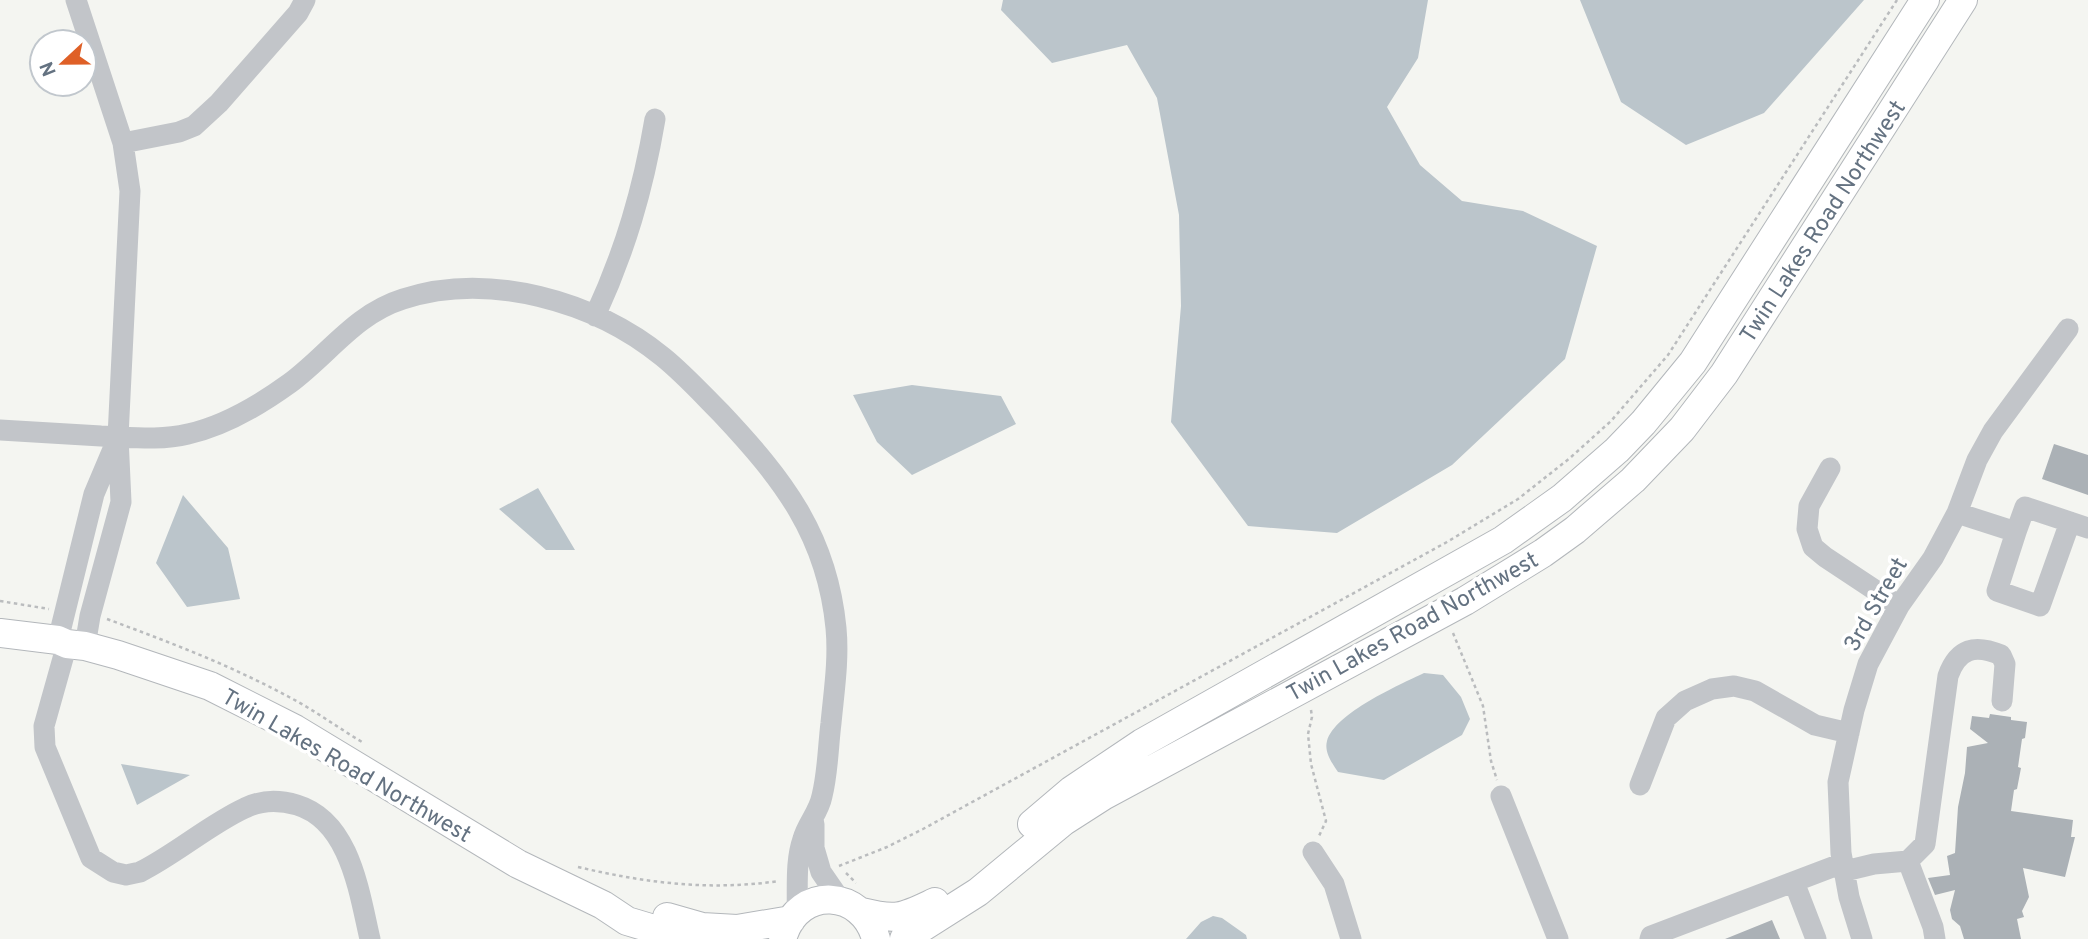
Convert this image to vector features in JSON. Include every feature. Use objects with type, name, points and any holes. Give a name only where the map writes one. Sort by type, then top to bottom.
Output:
[{"type":"main road","name":"Twin Lakes Road Northwest","points":[[603,905],[631,906],[702,928],[737,929],[790,924],[817,901],[851,906],[880,916],[902,917],[945,898],[1072,790],[1142,743],[1503,541],[1590,475],[1643,423],[1693,362],[1925,0]]},
{"type":"main road","name":"Twin Lakes Road Northwest","points":[[904,939],[978,892],[1063,821],[1465,601],[1542,554],[1605,505],[1682,429],[1724,374],[1964,0]]},
{"type":"main road","name":"Twin Lakes Road Northwest","points":[[0,633],[70,643],[166,671],[239,699],[295,729],[517,864],[603,905],[627,921],[687,939]]},
{"type":"main road","points":[[851,906],[871,923],[876,939]]},
{"type":"street","points":[[76,0],[123,143],[130,191],[118,437],[121,502],[90,616],[70,643],[44,736],[46,747],[91,858],[113,872],[126,875],[140,872],[245,808],[273,801],[305,807],[332,827],[341,842],[370,939]]},
{"type":"street","points":[[123,143],[179,132],[194,126],[219,103],[298,13],[305,0]]},
{"type":"street","points":[[595,316],[615,272],[639,202],[655,119]]},
{"type":"street","points":[[0,430],[148,438],[188,435],[258,404],[292,382],[358,321],[374,310],[416,295],[449,289],[502,291],[543,299],[595,316],[652,349],[702,393],[754,449],[793,499],[817,546],[825,573],[836,627],[837,653],[825,781],[822,800],[806,830],[798,859],[790,924]]},
{"type":"street","name":"3rd Street","points":[[1862,939],[1849,897],[1837,806],[1838,782],[1854,710],[1868,664],[1899,606],[1933,558],[1957,513],[1977,460],[1993,431],[2068,329]]},
{"type":"street","points":[[1829,468],[1809,506],[1807,529],[1813,547],[1899,606]]},
{"type":"street","points":[[2025,507],[2079,525],[2040,606],[1997,591],[2016,532],[2025,507]]},
{"type":"street","points":[[1957,513],[2016,532]]},
{"type":"street","points":[[1650,939],[1651,936],[1794,882],[1844,867],[1908,861],[1925,844],[1948,676],[1958,657],[1977,648],[2001,655],[2005,664],[2002,701]]},
{"type":"street","points":[[1640,785],[1666,718],[1685,701],[1712,689],[1734,686],[1755,691],[1815,725],[1850,733]]},
{"type":"street","points":[[1502,796],[1558,939]]},
{"type":"street","points":[[814,818],[814,848],[821,872],[851,906]]},
{"type":"street","points":[[1313,852],[1334,884],[1351,939]]},
{"type":"street","points":[[1908,861],[1936,939]]},
{"type":"street","points":[[1794,882],[1816,939]]},
{"type":"path","points":[[821,872],[874,852],[923,829],[1373,584],[1518,499],[1570,458],[1611,421],[1668,355],[1897,0]]},
{"type":"path","points":[[0,601],[51,609]]},
{"type":"path","points":[[105,619],[188,649],[246,675],[290,698],[366,745]]},
{"type":"path","points":[[1453,633],[1483,706],[1491,761],[1502,796]]},
{"type":"path","points":[[1311,710],[1309,744],[1326,821],[1313,852]]},
{"type":"path","points":[[574,866],[651,882],[697,886],[740,886],[780,880]]},
{"type":"shaded area","points":[[1003,0],[1428,0],[1418,58],[1387,107],[1420,165],[1462,201],[1523,211],[1597,246],[1565,359],[1452,465],[1337,533],[1248,526],[1171,422],[1181,306],[1179,215],[1157,98],[1127,45],[1052,63],[1001,10]]},
{"type":"shaded area","points":[[1580,0],[1864,0],[1764,113],[1686,145],[1621,102]]},
{"type":"shaded area","points":[[912,385],[1001,396],[1016,424],[912,475],[877,442],[853,395]]},
{"type":"shaded area","points":[[538,488],[575,550],[546,550],[499,509]]},
{"type":"shaded area","points":[[183,495],[228,548],[240,599],[187,607],[156,563]]},
{"type":"shaded area","points":[[1424,673],[1443,675],[1461,697],[1470,719],[1462,735],[1384,780],[1338,772],[1327,749],[1327,741],[1332,731],[1342,720],[1369,701]]},
{"type":"shaded area","points":[[121,764],[190,775],[137,805]]},
{"type":"shaded area","points":[[1213,916],[1222,918],[1246,935],[1247,939],[1186,939],[1201,922]]},
{"type":"building","points":[[2054,444],[2088,455],[2088,495],[2042,479]]},
{"type":"building","points":[[1990,714],[2027,722],[2018,767],[2021,768],[2011,811],[2073,820],[2071,837],[2075,837],[2065,877],[2023,868],[2029,897],[2022,911],[2024,917],[2017,919],[2021,939],[1964,939],[1960,926],[1952,919],[1950,910],[1955,890],[1935,895],[1928,878],[1950,875],[1947,856],[1955,853],[1958,807],[1967,747],[1988,743],[1970,729],[1972,716],[1989,718]]},
{"type":"building","points":[[1772,920],[1780,939],[1725,939]]}]
